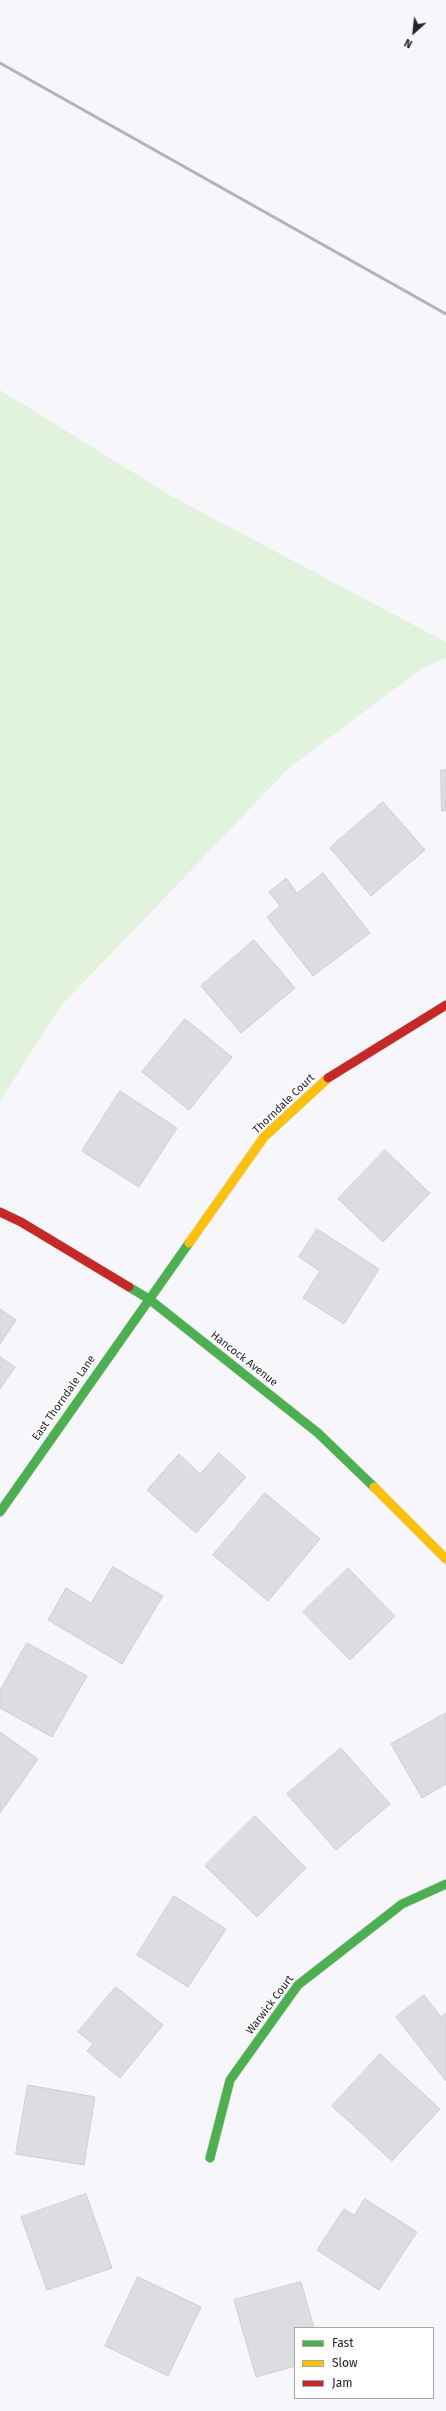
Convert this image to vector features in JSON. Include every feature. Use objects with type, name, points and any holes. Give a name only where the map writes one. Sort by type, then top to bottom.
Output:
[{"type":"street","name":"Thorndale Court","points":[[149,1299],[264,1137],[329,1078],[446,1005]]},
{"type":"street","name":"Hancock Avenue","points":[[0,1212],[21,1222],[149,1299],[318,1433],[398,1509],[446,1559]]},
{"type":"street","name":"East Thorndale Lane","points":[[0,1512],[149,1299]]},
{"type":"street","name":"Warwick Court","points":[[210,2158],[230,2080],[298,1985],[402,1904],[446,1884]]},
{"type":"green space","points":[[0,390],[173,497],[446,642],[446,658],[423,668],[289,768],[60,1007],[0,1101]]},
{"type":"building","points":[[441,770],[446,770],[446,811],[442,811]]},
{"type":"building","points":[[383,802],[425,850],[371,896],[330,848]]},
{"type":"building","points":[[323,873],[370,933],[313,976],[267,917],[280,906],[269,892],[286,878],[297,893]]},
{"type":"building","points":[[254,940],[295,988],[241,1033],[201,986]]},
{"type":"building","points":[[185,1019],[232,1057],[189,1110],[142,1072]]},
{"type":"building","points":[[120,1091],[177,1128],[139,1187],[82,1151]]},
{"type":"building","points":[[385,1150],[430,1193],[383,1242],[338,1199]]},
{"type":"building","points":[[317,1229],[379,1269],[344,1324],[303,1298],[320,1271],[299,1257]]},
{"type":"building","points":[[0,1309],[16,1320],[0,1344]]},
{"type":"building","points":[[0,1357],[15,1367],[0,1389]]},
{"type":"building","points":[[219,1453],[246,1477],[196,1533],[147,1490],[179,1454],[200,1474]]},
{"type":"building","points":[[265,1493],[320,1539],[268,1601],[213,1555]]},
{"type":"building","points":[[113,1567],[163,1596],[122,1664],[48,1620],[66,1588],[91,1603]]},
{"type":"building","points":[[348,1568],[395,1616],[350,1660],[303,1612]]},
{"type":"building","points":[[27,1643],[87,1676],[52,1737],[0,1708],[0,1691]]},
{"type":"building","points":[[446,1713],[446,1784],[422,1798],[391,1744]]},
{"type":"building","points":[[0,1732],[38,1759],[0,1813]]},
{"type":"building","points":[[341,1748],[390,1804],[336,1850],[287,1794]]},
{"type":"building","points":[[255,1816],[306,1868],[257,1917],[205,1866]]},
{"type":"building","points":[[174,1896],[226,1929],[188,1987],[137,1955]]},
{"type":"building","points":[[116,1987],[163,2025],[120,2078],[87,2051],[93,2044],[78,2032]]},
{"type":"building","points":[[424,1995],[441,2017],[446,2013],[446,2081],[396,2017]]},
{"type":"building","points":[[380,2054],[440,2109],[392,2161],[332,2106]]},
{"type":"building","points":[[28,2085],[95,2097],[84,2165],[16,2154]]},
{"type":"building","points":[[86,2194],[112,2268],[47,2290],[21,2217]]},
{"type":"building","points":[[365,2199],[417,2232],[379,2290],[317,2250],[344,2209],[354,2215]]},
{"type":"building","points":[[138,2277],[201,2307],[168,2376],[105,2346]]},
{"type":"building","points":[[301,2282],[314,2327],[294,2327],[294,2366],[256,2377],[234,2300]]},
{"type":"railway","points":[[0,63],[446,314]]},
{"type":"traffic: fast","points":[[0,1512],[189,1243]]},
{"type":"traffic: fast","points":[[129,1287],[149,1299],[318,1433],[374,1487]]},
{"type":"traffic: fast","points":[[210,2158],[230,2080],[298,1985],[402,1904],[446,1884]]},
{"type":"traffic: slow","points":[[189,1243],[264,1137],[328,1078]]},
{"type":"traffic: slow","points":[[374,1487],[446,1559]]},
{"type":"traffic: jam","points":[[328,1078],[446,1005]]},
{"type":"traffic: jam","points":[[0,1212],[21,1222],[129,1287]]}]
